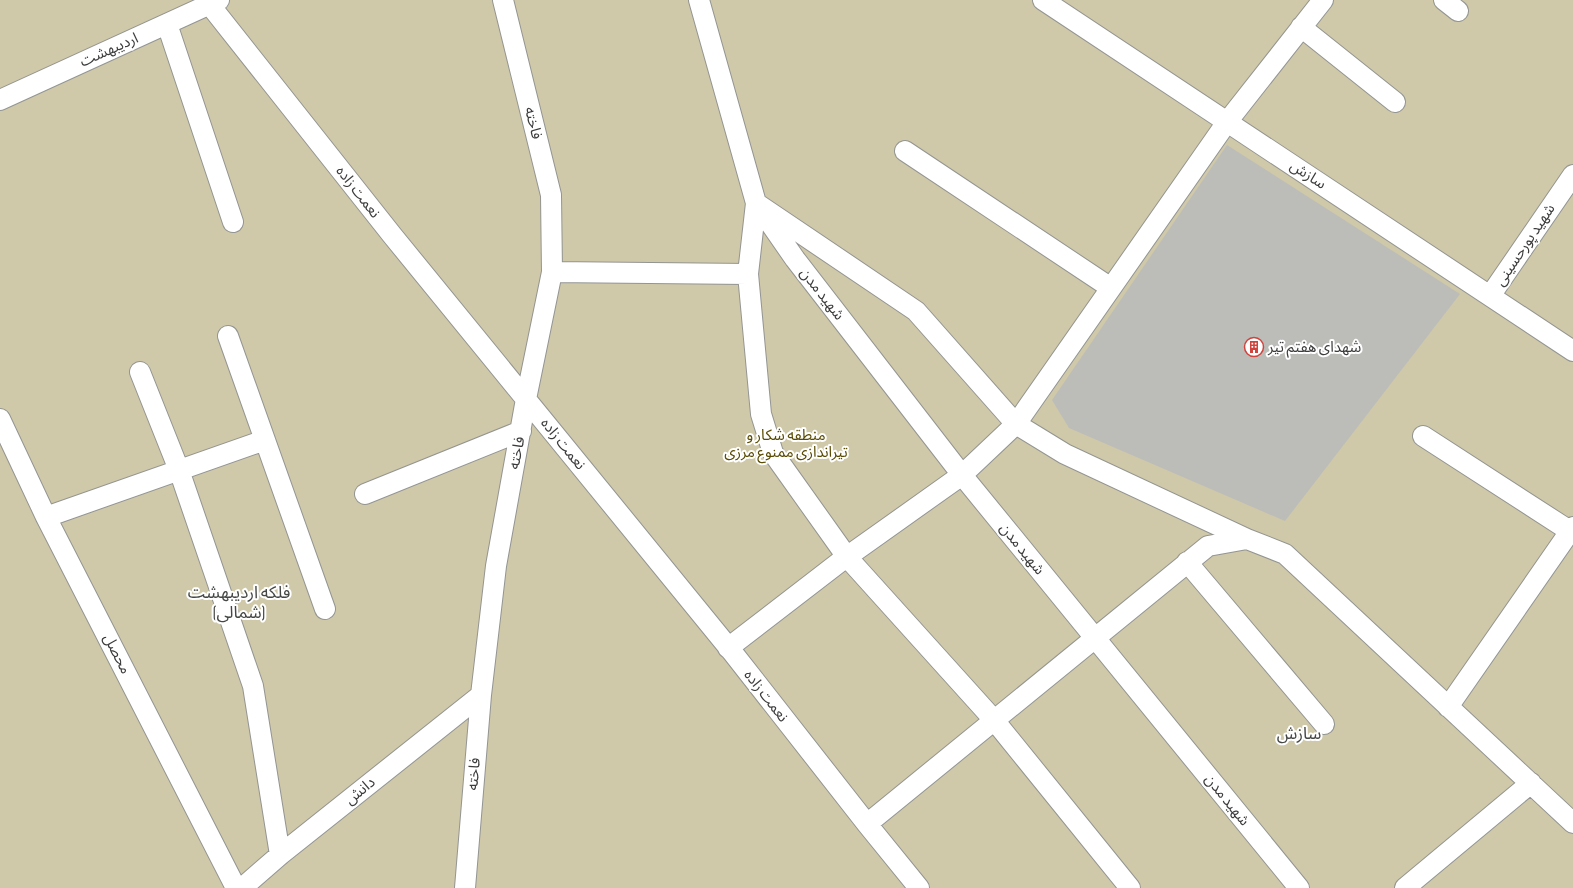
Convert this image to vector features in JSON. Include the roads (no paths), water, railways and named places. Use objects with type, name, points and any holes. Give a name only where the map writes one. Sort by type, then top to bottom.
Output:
[{"type":"street","name":"فاخته","points":[[465,888],[481,695],[496,566],[526,399],[552,272],[551,195],[503,0]]},
{"type":"street","name":"شهید مدن","points":[[699,0],[756,202],[795,259],[962,475],[1299,888]]},
{"type":"street","name":"سازش","points":[[1043,0],[1573,351]]},
{"type":"street","name":"اردیبهشت","points":[[0,100],[167,24],[211,1]]},
{"type":"street","name":"نعمت زاده","points":[[211,1],[392,235],[728,648],[919,888]]},
{"type":"street","points":[[728,648],[847,557],[962,475],[1016,424],[1227,122],[1301,27],[1317,2]]},
{"type":"street","points":[[167,24],[233,222]]},
{"type":"street","points":[[1301,27],[1395,102]]},
{"type":"street","points":[[905,151],[1111,288]]},
{"type":"street","name":"شهید پورحسینی","points":[[1490,296],[1573,175]]},
{"type":"street","points":[[756,202],[916,311],[1016,424],[1065,454],[1247,539],[1285,554],[1573,823]]},
{"type":"street","name":"شهید مدن","points":[[756,202],[748,274],[761,414],[773,453],[847,557],[994,720],[1130,888]]},
{"type":"street","points":[[552,272],[748,274]]},
{"type":"street","points":[[228,336],[325,610]]},
{"type":"street","points":[[140,372],[179,470],[253,686],[280,855]]},
{"type":"street","name":"محصل","points":[[0,420],[46,517],[236,888]]},
{"type":"street","points":[[365,494],[521,431]]},
{"type":"street","points":[[1422,436],[1572,530],[1448,707]]},
{"type":"street","points":[[46,517],[265,440]]},
{"type":"street","points":[[867,824],[1208,546],[1247,539]]},
{"type":"street","points":[[1187,562],[1324,724]]},
{"type":"street","name":"دانش","points":[[242,888],[280,855],[481,695]]},
{"type":"street","points":[[1405,888],[1531,783]]},
{"type":"place","name":"شهدای هفتم تیر","points":[[1254,347]]},
{"type":"district","name":"فلکه اردیبهشت (شمالی)","points":[[239,603]]},
{"type":"district","name":"سازش","points":[[1299,734]]},
{"type":"park label","name":"منطقه شکار و تیراندازی ممنوع مرزی","points":[[786,444]]}]
